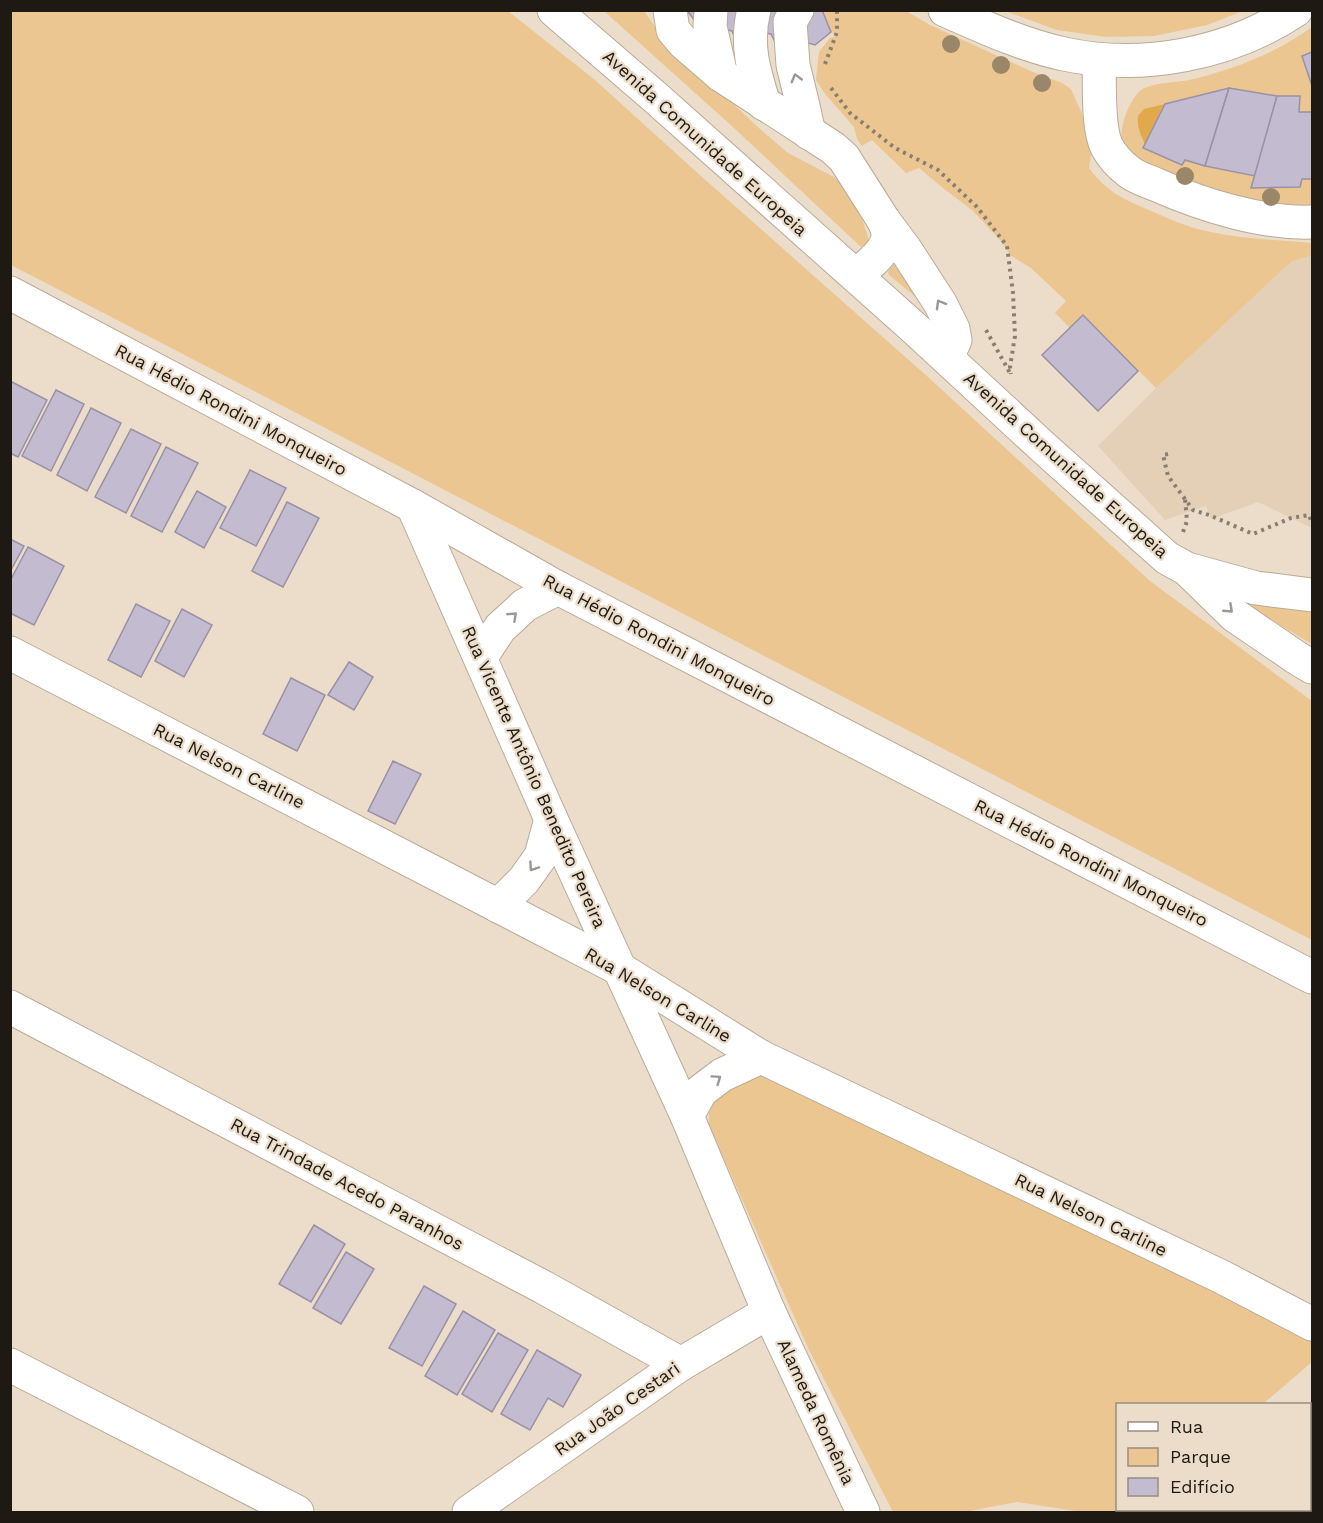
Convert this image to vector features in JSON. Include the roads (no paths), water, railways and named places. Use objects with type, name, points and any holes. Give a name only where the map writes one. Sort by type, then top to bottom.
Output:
[{"type":"street","name":"Avenida Comunidade Europeia","points":[[554,10],[856,276],[1167,558],[1184,553],[1257,588],[1312,595]]},
{"type":"street","points":[[711,10],[710,26],[722,75]]},
{"type":"street","points":[[754,10],[750,31],[752,65],[764,104]]},
{"type":"street","points":[[797,10],[790,22],[793,65],[809,133]]},
{"type":"street","points":[[955,13],[1008,38],[1065,55],[1099,60],[1150,59],[1197,52],[1251,35],[1296,10]]},
{"type":"street","name":"Avenida Comunidade Europeia","points":[[672,20],[684,43],[722,75],[833,148],[844,158],[940,303],[950,322],[955,340],[947,358]]},
{"type":"street","points":[[1099,60],[1102,132],[1107,147],[1130,173],[1202,203],[1269,219],[1300,223],[1312,222]]},
{"type":"street","points":[[856,276],[874,260],[885,245],[888,237],[884,221]]},
{"type":"street","name":"Rua Hédio Rondini Monqueiro","points":[[10,293],[413,506],[558,588],[1312,977]]},
{"type":"street","name":"Rua Vicente Antônio Benedito Pereira","points":[[413,506],[551,819],[687,1116],[769,1312]]},
{"type":"street","name":"Avenida Comunidade Europeia","points":[[1184,553],[1234,615],[1312,667]]},
{"type":"street","points":[[481,657],[500,628],[525,605],[558,588]]},
{"type":"street","name":"Rua Nelson Carline","points":[[10,653],[620,969],[760,1057],[1222,1277],[1312,1324]]},
{"type":"street","points":[[498,906],[524,880],[541,856],[551,819]]},
{"type":"street","name":"Rua Trindade Acedo Paranhos","points":[[10,1007],[543,1287],[681,1364]]},
{"type":"street","points":[[687,1116],[701,1091],[722,1075],[760,1057]]},
{"type":"street","name":"Rua João Cestari","points":[[469,1512],[681,1364],[769,1312]]},
{"type":"street","name":"Alameda Romênia","points":[[769,1312],[863,1512]]},
{"type":"street","points":[[10,1365],[297,1512]]}]
